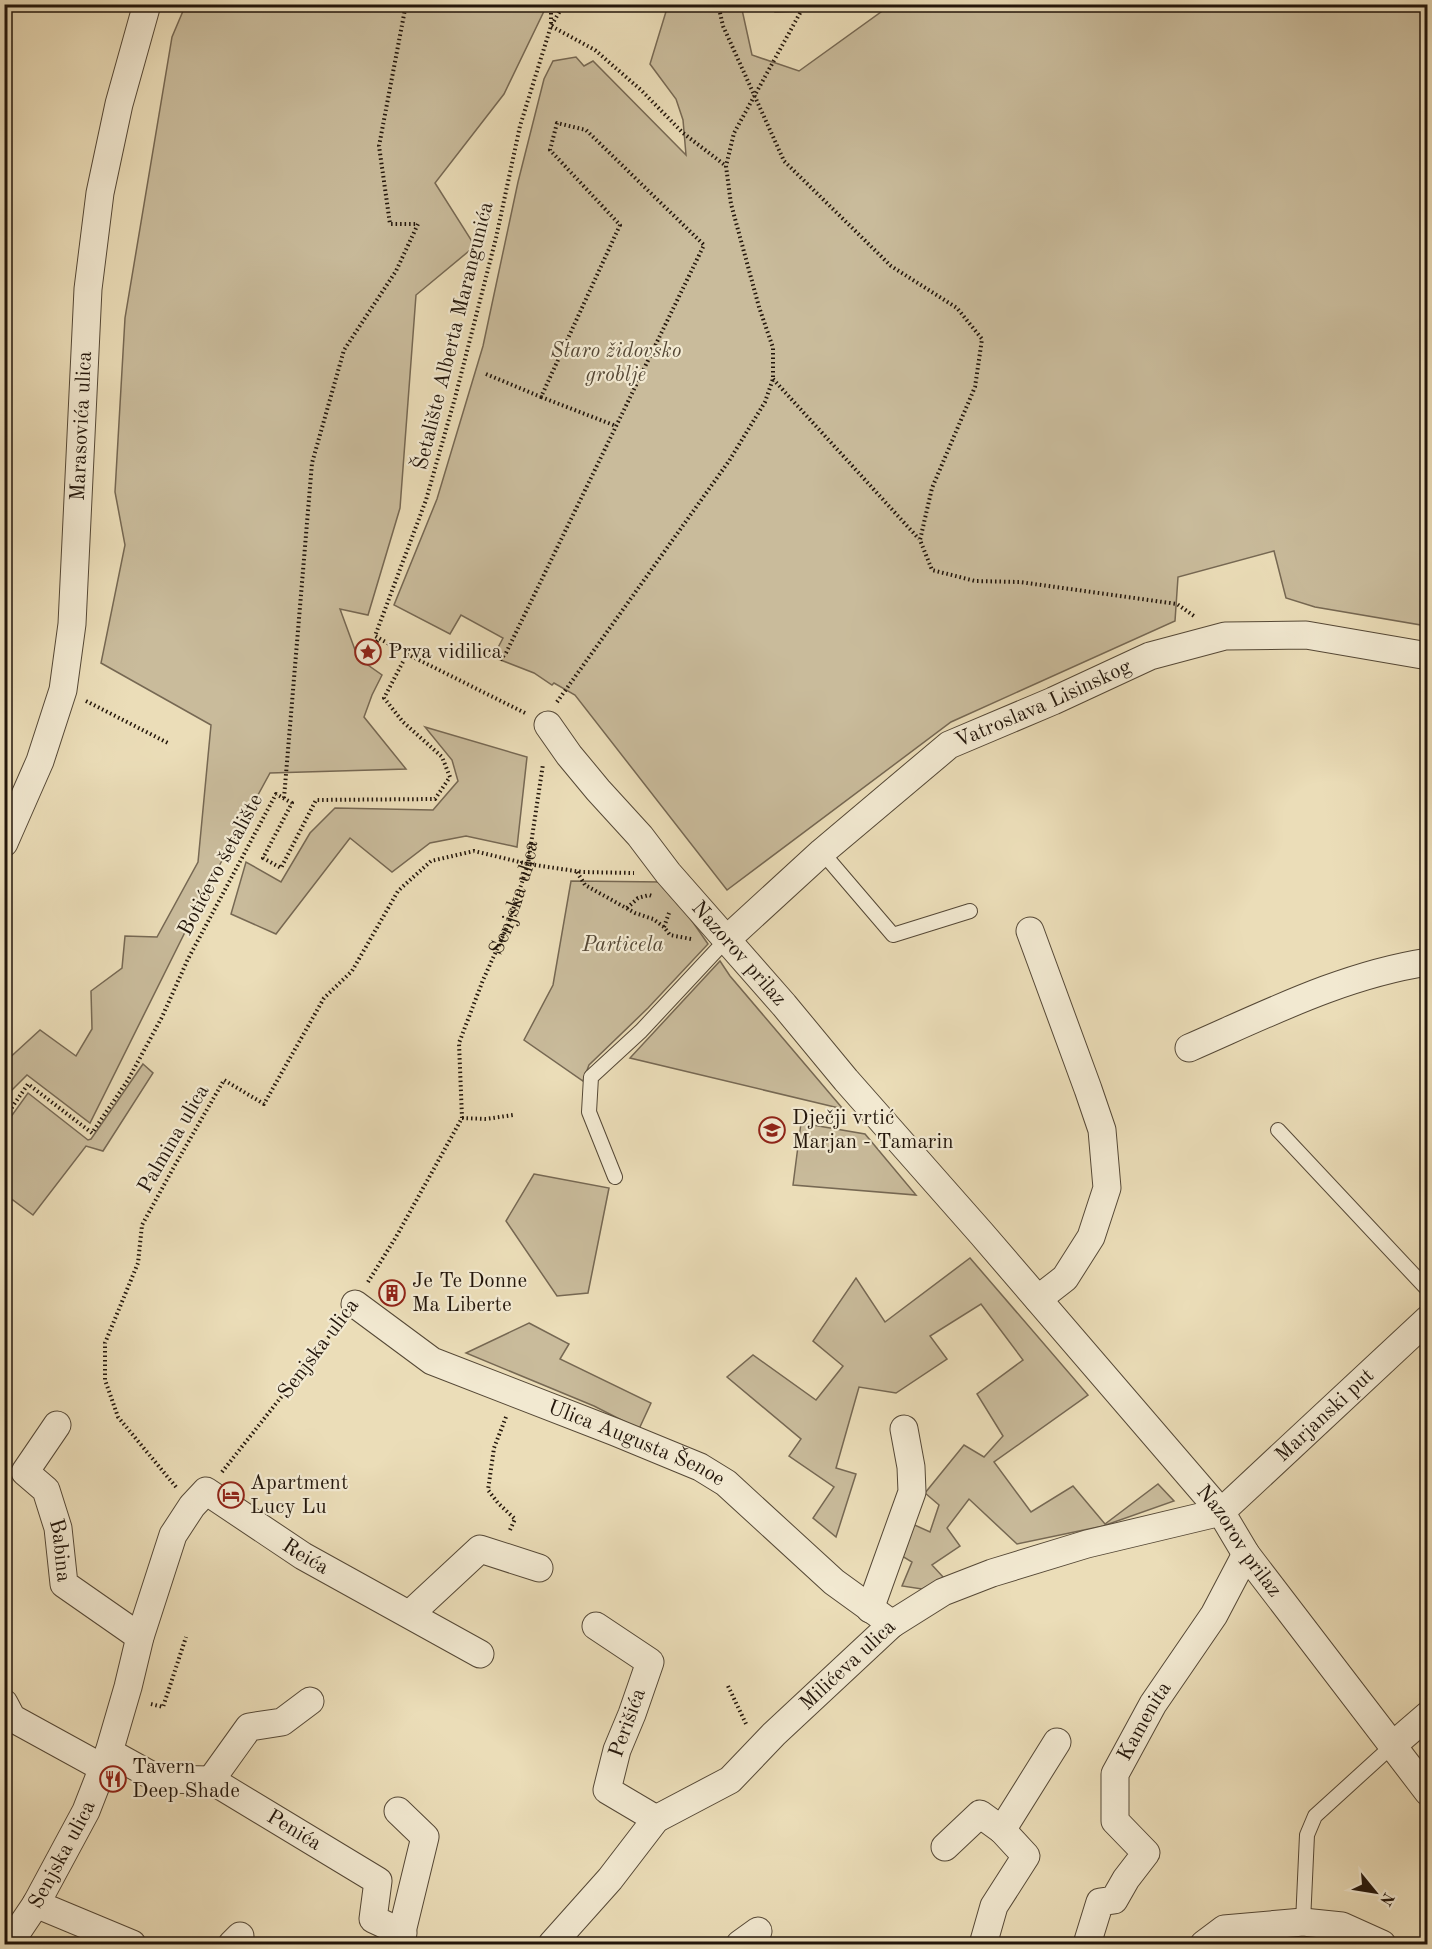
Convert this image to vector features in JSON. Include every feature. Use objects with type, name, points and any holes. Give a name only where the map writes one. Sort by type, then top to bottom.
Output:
[{"type":"street","name":"Marasovića ulica","points":[[4,843],[40,761],[63,690],[72,624],[88,289],[100,193],[119,104],[147,4]]},
{"type":"street","name":"Vatroslava Lisinskog","points":[[723,937],[949,745],[1053,701],[1150,656],[1225,636],[1306,635],[1428,656]]},
{"type":"street","name":"Nazorov prilaz","points":[[548,725],[597,790],[640,836],[668,873],[784,1005],[853,1089],[1221,1512],[1246,1554],[1428,1792]]},
{"type":"street","points":[[1030,931],[1102,1130],[1107,1188],[1091,1237],[1065,1278],[1038,1299]]},
{"type":"street","points":[[1189,1048],[1298,1000],[1350,980],[1394,967],[1428,962]]},
{"type":"street","name":"Ulica Augusta Šenoe","points":[[355,1304],[432,1361],[615,1432],[700,1467],[726,1482],[826,1575],[881,1617]]},
{"type":"street","name":"Marjanski put","points":[[1221,1512],[1428,1319]]},
{"type":"street","name":"Babina","points":[[57,1425],[25,1472],[46,1490],[58,1528],[64,1584],[140,1636]]},
{"type":"street","points":[[881,1617],[912,1492],[911,1467],[904,1428]]},
{"type":"street","name":"Reića","points":[[199,1499],[480,1654]]},
{"type":"street","name":"Senjska ulica","points":[[9,1944],[36,1904],[86,1811],[106,1760],[126,1697],[140,1636],[173,1535],[199,1499]]},
{"type":"street","name":"Milićeva ulica","points":[[554,1944],[610,1879],[656,1819],[730,1780],[881,1617],[992,1573],[1087,1544],[1221,1512]]},
{"type":"street","points":[[410,1614],[480,1549],[539,1568]]},
{"type":"street","name":"Kamenita","points":[[1087,1944],[1100,1902],[1114,1900],[1126,1879],[1146,1853],[1115,1821],[1115,1774],[1153,1704],[1214,1615],[1246,1554]]},
{"type":"street","name":"Perišića","points":[[596,1626],[650,1662],[617,1750],[607,1790],[656,1819]]},
{"type":"street","points":[[4,1703],[12,1718],[106,1760],[158,1779],[211,1780],[249,1727],[282,1722],[310,1701]]},
{"type":"street","points":[[1392,1746],[1428,1715]]},
{"type":"street","points":[[1002,1830],[1057,1742]]},
{"type":"street","name":"Penića","points":[[211,1780],[378,1881],[374,1919],[401,1939]]},
{"type":"street","points":[[398,1811],[424,1837],[401,1939]]},
{"type":"street","points":[[945,1847],[980,1814],[1002,1830],[1026,1856],[994,1906],[985,1943]]},
{"type":"street","points":[[36,1904],[132,1944]]},
{"type":"street","points":[[1204,1944],[1224,1929],[1304,1922],[1340,1935],[1382,1944]]},
{"type":"lane","points":[[822,852],[893,935],[970,911]]},
{"type":"lane","points":[[615,1177],[589,1112],[591,1077],[641,1031],[723,937]]},
{"type":"lane","points":[[1278,1130],[1428,1290]]},
{"type":"lane","points":[[1304,1922],[1307,1835],[1315,1816],[1392,1746]]},
{"type":"path","points":[[284,798],[312,463],[344,350],[396,271],[418,224],[390,224],[379,146],[406,4]]},
{"type":"path","points":[[551,4],[551,27],[595,50],[641,90],[683,133],[726,166],[734,133],[805,4]]},
{"type":"path","name":"Šetalište Alberta Marangunića","points":[[379,639],[375,636],[426,500],[456,398],[496,238],[520,126],[551,27],[564,4]]},
{"type":"path","points":[[718,4],[723,26],[756,94],[784,161],[891,266],[957,309],[982,339],[975,387],[932,488],[920,540]]},
{"type":"path","points":[[500,660],[506,653],[704,245],[586,130],[557,123],[550,150],[620,225],[541,397]]},
{"type":"path","name":"Senjska ulica","points":[[199,1499],[355,1304],[396,1237],[462,1118],[459,1043],[483,980],[508,925],[528,864],[548,725],[558,700],[729,461],[765,402],[772,379],[772,348],[731,204],[726,166]]},
{"type":"path","points":[[486,374],[616,426]]},
{"type":"path","points":[[772,379],[920,540],[932,570],[975,581],[1020,582],[1177,604],[1225,636]]},
{"type":"path","points":[[368,652],[379,639],[548,725]]},
{"type":"path","name":"Botićevo šetalište","points":[[4,1119],[28,1084],[92,1133],[129,1080],[162,1017],[188,959],[276,794],[292,802],[263,858],[281,868],[316,800],[435,800],[450,777],[442,757],[403,722],[384,698],[407,654]]},
{"type":"path","points":[[63,690],[168,743]]},
{"type":"path","name":"Palmina ulica","points":[[199,1499],[118,1417],[105,1380],[105,1343],[138,1263],[142,1225],[224,1080],[264,1104],[324,998],[352,970],[398,891],[431,861],[474,850],[528,864],[576,871],[668,873]]},
{"type":"path","points":[[576,871],[585,885],[653,919],[670,935],[690,939],[723,937]]},
{"type":"path","points":[[627,908],[638,898],[649,895],[657,900]]},
{"type":"path","points":[[664,927],[670,912],[666,905]]},
{"type":"path","points":[[462,1118],[486,1119],[513,1114]]},
{"type":"path","points":[[499,1555],[514,1519],[488,1490],[494,1448],[515,1394]]},
{"type":"path","points":[[126,1697],[163,1707],[186,1637]]},
{"type":"path","points":[[728,1686],[759,1751]]},
{"type":"green space","points":[[186,4],[547,5],[504,94],[435,183],[475,246],[416,295],[400,508],[368,615],[340,609],[358,658],[382,675],[364,717],[406,769],[270,773],[207,888],[90,1123],[27,1075],[10,1092],[5,1087],[5,1062],[40,1030],[76,1056],[92,1029],[91,991],[122,968],[125,936],[157,937],[198,862],[211,725],[101,663],[125,545],[115,492],[125,318],[172,37]]},
{"type":"green space","name":"Staro židovsko groblje","points":[[668,5],[741,5],[752,55],[799,71],[885,9],[775,12],[775,5],[1427,5],[1427,626],[1315,607],[1286,598],[1274,551],[1178,577],[1175,621],[951,722],[727,890],[575,695],[554,683],[552,685],[534,673],[493,657],[503,638],[461,615],[450,634],[394,605],[437,499],[483,346],[518,182],[544,79],[553,61],[576,57],[584,66],[593,61],[686,155],[683,120],[676,99],[650,64]]},
{"type":"green space","points":[[425,727],[527,757],[517,847],[466,836],[430,843],[392,872],[350,838],[276,934],[231,914],[246,862],[281,882],[310,833],[335,808],[433,810],[458,781],[452,760]]},
{"type":"green space","name":"Particela","points":[[571,881],[665,882],[708,944],[648,1008],[589,1065],[583,1081],[524,1040],[553,985]]},
{"type":"green space","points":[[720,961],[730,976],[843,1109],[630,1058]]},
{"type":"green space","points":[[143,1064],[153,1073],[103,1151],[86,1146],[33,1215],[5,1194],[5,1125],[28,1093],[88,1140],[91,1139]]},
{"type":"green space","points":[[801,1123],[865,1134],[916,1195],[793,1185]]},
{"type":"green space","points":[[534,1174],[609,1188],[588,1293],[557,1296],[506,1221]]},
{"type":"green space","points":[[970,1258],[1088,1395],[994,1462],[1031,1512],[1073,1486],[1105,1524],[1158,1484],[1174,1501],[1103,1526],[1017,1544],[969,1499],[947,1528],[960,1546],[932,1565],[944,1578],[922,1589],[902,1586],[912,1562],[897,1553],[908,1522],[930,1532],[939,1505],[925,1493],[964,1445],[984,1457],[1003,1436],[977,1394],[1023,1360],[981,1304],[930,1336],[947,1359],[896,1393],[859,1387],[836,1468],[856,1474],[836,1537],[813,1518],[834,1487],[789,1456],[801,1439],[727,1377],[753,1355],[816,1400],[843,1366],[813,1341],[856,1278],[885,1322]]},
{"type":"green space","points":[[529,1323],[569,1344],[560,1359],[651,1403],[639,1429],[594,1406],[466,1353]]},
{"type":"place","name":"Prva vidilica","points":[[368,652]]},
{"type":"place","name":"Dječji vrtić Marjan - Tamarin","points":[[772,1130]]},
{"type":"place","name":"Je Te Donne Ma Liberte","points":[[392,1293]]},
{"type":"place","name":"Apartment Lucy Lu","points":[[231,1495]]},
{"type":"place","name":"Tavern Deep Shade","points":[[113,1779]]}]
